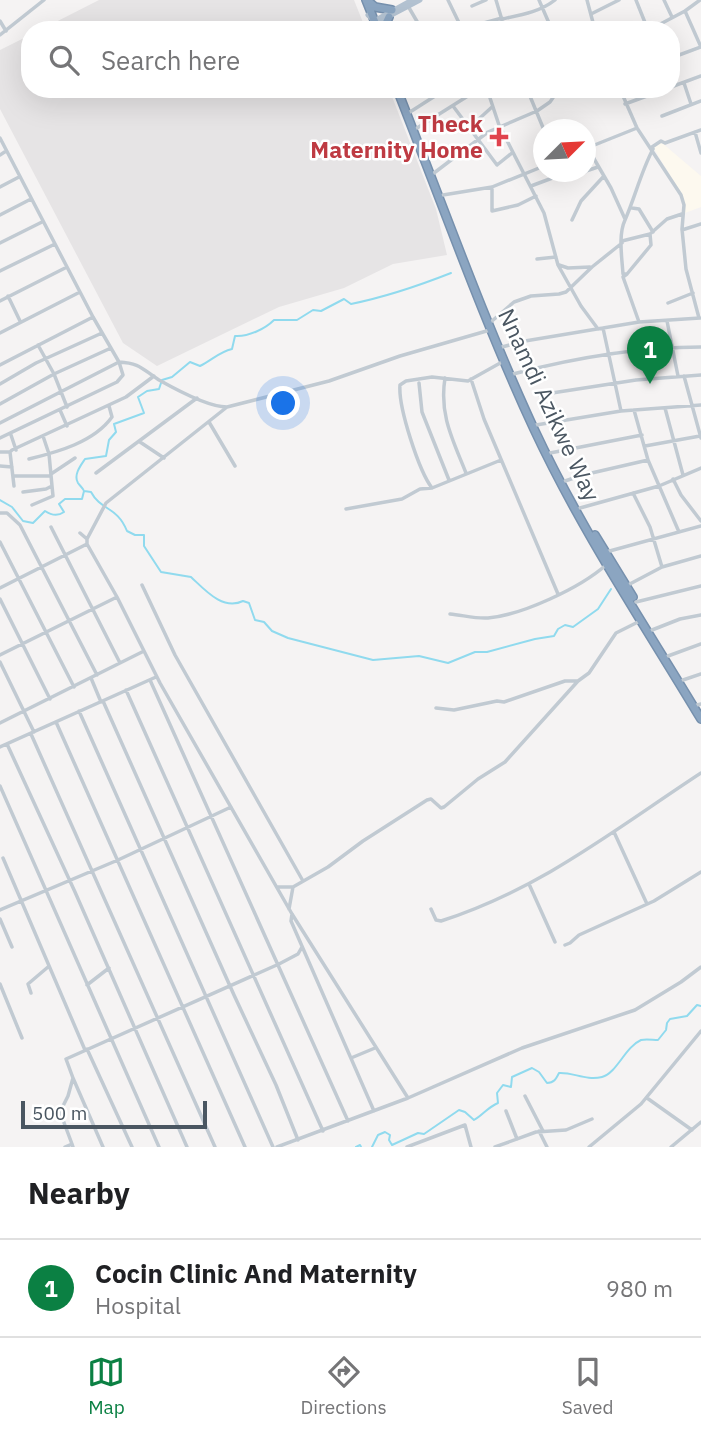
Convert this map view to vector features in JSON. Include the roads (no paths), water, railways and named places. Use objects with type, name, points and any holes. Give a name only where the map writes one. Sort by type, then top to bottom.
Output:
[{"type":"highway","points":[[365,0],[391,13],[382,21]]},
{"type":"highway","points":[[365,0],[374,21]]},
{"type":"highway","name":"Nnamdi Azikwe Way","points":[[404,98],[504,361],[535,431],[607,564],[701,719]]},
{"type":"highway","name":"Nnamdi Azikwe Way","points":[[404,98],[492,326],[536,425],[580,508],[700,707]]},
{"type":"main road","points":[[391,13],[412,0]]},
{"type":"main road","points":[[391,13],[420,0]]},
{"type":"street","points":[[0,35],[38,2],[44,0]]},
{"type":"street","points":[[448,0],[457,21]]},
{"type":"street","points":[[472,6],[486,0]]},
{"type":"street","points":[[496,0],[502,19]]},
{"type":"street","points":[[538,0],[548,21]]},
{"type":"street","points":[[495,21],[542,8],[555,0]]},
{"type":"street","points":[[587,0],[591,21]]},
{"type":"street","points":[[591,14],[619,0]]},
{"type":"street","points":[[664,0],[672,18]]},
{"type":"street","points":[[667,21],[700,0]]},
{"type":"street","points":[[636,1],[645,21]]},
{"type":"street","points":[[408,6],[417,21]]},
{"type":"street","points":[[680,55],[701,47],[685,11]]},
{"type":"street","points":[[0,21],[6,31]]},
{"type":"street","points":[[680,84],[701,76]]},
{"type":"street","points":[[684,83],[691,105]]},
{"type":"street","points":[[410,112],[432,98]]},
{"type":"street","points":[[417,128],[465,98]]},
{"type":"street","points":[[490,98],[512,153],[544,213],[558,265],[581,306],[600,329],[610,355],[621,411]]},
{"type":"street","points":[[531,98],[540,119]]},
{"type":"street","points":[[434,173],[499,125],[537,111],[553,98]]},
{"type":"street","points":[[502,347],[639,322],[700,318],[686,269],[682,230],[684,205],[681,195],[637,128],[623,98]]},
{"type":"street","points":[[625,104],[641,98]]},
{"type":"street","points":[[662,116],[701,101]]},
{"type":"street","points":[[453,106],[497,165],[512,153]]},
{"type":"street","points":[[469,128],[492,107]]},
{"type":"street","points":[[596,143],[637,128]]},
{"type":"street","points":[[627,274],[623,274],[622,242],[625,219],[632,208],[642,170],[652,148],[661,141],[665,144],[701,130]]},
{"type":"street","points":[[695,132],[701,153]]},
{"type":"street","points":[[0,138],[119,362],[123,375],[117,382],[0,438]]},
{"type":"street","points":[[0,155],[6,151]]},
{"type":"street","points":[[596,164],[625,219]]},
{"type":"street","points":[[443,195],[492,187],[533,171]]},
{"type":"street","points":[[572,220],[582,201],[604,176]]},
{"type":"street","points":[[0,187],[19,177]]},
{"type":"street","points":[[531,186],[542,182]]},
{"type":"street","points":[[492,187],[492,211],[518,205],[536,196]]},
{"type":"street","points":[[0,215],[31,199]]},
{"type":"street","points":[[632,208],[639,209],[651,233],[651,245],[623,277],[639,322]]},
{"type":"street","points":[[0,423],[119,362],[137,364],[165,383],[213,406],[227,407],[329,381],[492,326],[514,302],[531,296],[559,294],[572,287],[622,242],[651,233],[667,219],[682,214]]},
{"type":"street","points":[[0,243],[43,221]]},
{"type":"street","points":[[682,230],[701,224]]},
{"type":"street","points":[[0,271],[55,244]]},
{"type":"street","points":[[537,259],[556,257]]},
{"type":"street","points":[[558,265],[568,268],[592,267]]},
{"type":"street","points":[[0,301],[67,267]]},
{"type":"street","points":[[0,333],[80,292]]},
{"type":"street","points":[[668,303],[693,293]]},
{"type":"street","points":[[8,296],[20,321]]},
{"type":"street","points":[[0,365],[93,317]]},
{"type":"street","points":[[645,446],[701,437],[672,347],[667,321]]},
{"type":"street","points":[[0,384],[36,363],[102,333]]},
{"type":"street","points":[[38,345],[54,374],[67,407]]},
{"type":"street","points":[[513,374],[610,355],[672,347],[701,347]]},
{"type":"street","points":[[0,404],[54,374],[111,348]]},
{"type":"street","points":[[432,488],[400,403],[400,385],[406,381],[444,378],[464,382],[504,361]]},
{"type":"street","points":[[538,395],[616,383],[701,375]]},
{"type":"street","points":[[0,452],[16,450],[67,426],[126,397],[156,378]]},
{"type":"street","points":[[444,378],[443,410],[467,474]]},
{"type":"street","points":[[471,379],[501,460],[558,594]]},
{"type":"street","points":[[418,383],[422,412],[449,481]]},
{"type":"street","points":[[96,473],[197,398]]},
{"type":"street","points":[[536,425],[621,411],[701,405]]},
{"type":"street","points":[[29,459],[62,450],[96,432],[112,417],[109,406]]},
{"type":"street","points":[[0,588],[65,556],[87,541],[105,505],[227,407]]},
{"type":"street","points":[[665,408],[683,475]]},
{"type":"street","points":[[60,410],[67,426]]},
{"type":"street","points":[[634,410],[648,460],[679,532]]},
{"type":"street","points":[[209,422],[235,466]]},
{"type":"street","points":[[11,434],[16,450]]},
{"type":"street","points":[[550,453],[642,435]]},
{"type":"street","points":[[32,505],[53,496],[49,454],[43,436]]},
{"type":"street","points":[[140,442],[164,458]]},
{"type":"street","points":[[10,452],[14,486]]},
{"type":"street","points":[[13,476],[51,475],[75,458]]},
{"type":"street","points":[[346,509],[402,499],[420,489],[432,488],[501,460]]},
{"type":"street","points":[[565,481],[648,460]]},
{"type":"street","points":[[0,466],[13,468]]},
{"type":"street","points":[[580,508],[659,485],[701,468]]},
{"type":"street","points":[[673,479],[681,495],[701,521]]},
{"type":"street","points":[[23,492],[52,486]]},
{"type":"street","points":[[633,493],[663,567]]},
{"type":"street","points":[[0,513],[6,513],[18,521],[97,675]]},
{"type":"street","points":[[606,552],[701,526]]},
{"type":"street","points":[[51,527],[120,663]]},
{"type":"street","points":[[80,533],[117,597],[156,677],[291,912],[408,1098]]},
{"type":"street","points":[[0,542],[74,687]]},
{"type":"street","points":[[626,586],[663,567],[701,556]]},
{"type":"street","points":[[450,614],[484,618],[503,616],[592,577],[607,564]]},
{"type":"street","points":[[142,585],[175,655],[303,881]]},
{"type":"street","points":[[636,602],[701,586]]},
{"type":"street","points":[[0,656],[117,597]]},
{"type":"street","points":[[0,599],[50,699]]},
{"type":"street","points":[[652,630],[701,615]]},
{"type":"street","points":[[277,887],[293,887],[431,799],[438,806],[444,807],[478,779],[498,768],[597,663],[616,633],[642,621]]},
{"type":"street","points":[[668,656],[701,644]]},
{"type":"street","points":[[1,721],[144,651]]},
{"type":"street","points":[[0,662],[25,711],[215,1147]]},
{"type":"street","points":[[683,680],[701,674]]},
{"type":"street","points":[[0,747],[156,677]]},
{"type":"street","points":[[91,678],[276,1084],[298,1140]]},
{"type":"street","points":[[150,680],[348,1121]]},
{"type":"street","points":[[436,708],[454,710],[504,702],[565,681],[578,681]]},
{"type":"street","points":[[127,690],[323,1130]]},
{"type":"street","points":[[79,711],[275,1147],[286,1146],[408,1098],[522,1048],[635,1010],[701,967]]},
{"type":"street","points":[[55,722],[245,1147]]},
{"type":"street","points":[[9,743],[187,1147]]},
{"type":"street","points":[[431,909],[436,920],[440,921],[491,903],[529,884],[614,832],[701,773]]},
{"type":"street","points":[[0,786],[159,1147]]},
{"type":"street","points":[[0,910],[118,860],[231,807]]},
{"type":"street","points":[[614,832],[647,904]]},
{"type":"street","points":[[3,858],[48,967],[132,1147]]},
{"type":"street","points":[[565,945],[579,935],[647,904],[701,872]]},
{"type":"street","points":[[529,884],[555,943]]},
{"type":"street","points":[[293,887],[290,921],[374,1111]]},
{"type":"street","points":[[0,919],[12,947]]},
{"type":"street","points":[[103,1147],[66,1060],[279,964],[298,954],[302,947]]},
{"type":"street","points":[[298,954],[306,956]]},
{"type":"street","points":[[31,993],[28,984],[48,967]]},
{"type":"street","points":[[87,985],[109,968]]},
{"type":"street","points":[[0,984],[22,1038]]},
{"type":"street","points":[[589,1147],[647,1098],[700,1033]]},
{"type":"street","points":[[351,1058],[375,1048]]},
{"type":"street","points":[[65,1147],[72,1145],[60,1112],[73,1079]]},
{"type":"street","points":[[525,1096],[547,1147]]},
{"type":"street","points":[[647,1098],[692,1130]]},
{"type":"street","points":[[506,1111],[517,1147]]},
{"type":"street","points":[[495,1147],[541,1131],[566,1130],[592,1119]]},
{"type":"street","points":[[671,1147],[701,1122]]},
{"type":"street","points":[[410,1146],[465,1125],[471,1147]]},
{"type":"waterway","points":[[0,500],[12,507],[23,521],[33,523],[45,511],[54,515],[64,512],[59,504],[65,499],[82,499],[84,491],[76,477],[85,459],[106,456],[109,440],[116,432],[114,424],[144,413],[138,397],[147,391],[159,389],[162,380],[172,377],[190,362],[200,366],[232,349],[235,336],[256,332],[274,320],[297,320],[313,310],[321,311],[344,299],[351,304],[364,301],[451,273]]},
{"type":"waterway","points":[[84,491],[91,492],[99,503],[119,517],[127,531],[144,535],[144,546],[161,572],[191,577],[221,601],[249,603],[255,620],[264,622],[272,631],[288,638],[373,660],[419,656],[448,663],[475,652],[487,652],[554,636],[558,629],[565,625],[573,627],[598,609],[611,589]]},
{"type":"waterway","points":[[372,1147],[378,1135],[385,1132],[390,1135],[392,1145],[418,1133],[424,1134],[459,1110],[474,1120],[498,1103],[497,1093],[503,1085],[511,1087],[512,1077],[532,1068],[539,1072],[547,1083],[554,1080],[559,1073],[590,1078],[607,1075],[635,1043],[641,1040],[658,1040],[670,1019],[687,1016],[697,1005],[701,1006]]},
{"type":"waterway","points":[[356,1147],[361,1147]]},
{"type":"place","name":"Theck Maternity Home","points":[[499,137]]},
{"type":"place","name":"Cocin Clinic And Maternity","points":[[650,384]]}]
